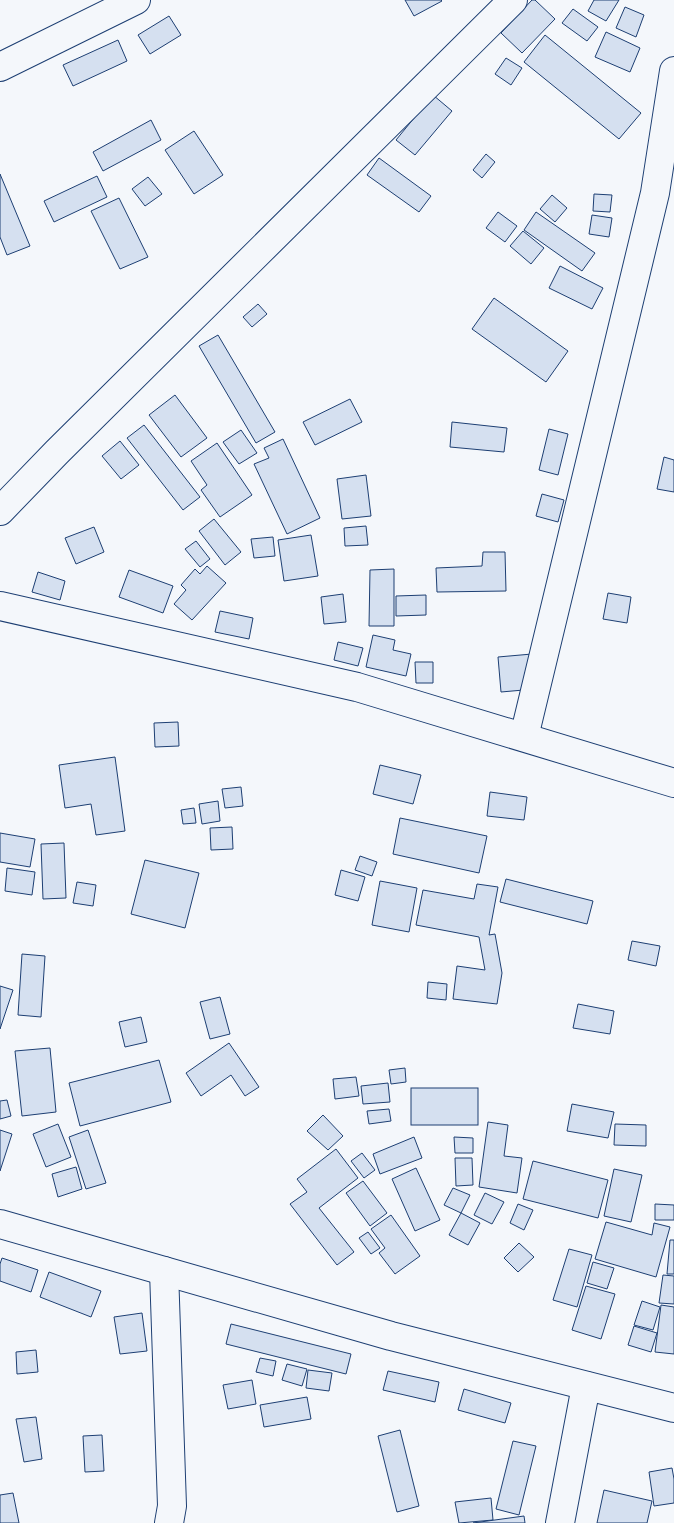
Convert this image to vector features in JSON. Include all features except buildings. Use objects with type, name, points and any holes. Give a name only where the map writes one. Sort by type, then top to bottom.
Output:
[{"type":"street","points":[[0,67],[136,0]]},
{"type":"street","points":[[0,511],[71,438],[513,0]]},
{"type":"street","points":[[524,737],[654,193],[674,72]]},
{"type":"street","points":[[0,606],[357,687],[674,783]]},
{"type":"street","points":[[0,1224],[391,1336],[674,1408]]},
{"type":"street","points":[[164,1271],[172,1506],[169,1523]]},
{"type":"street","points":[[560,1523],[586,1386]]}]
